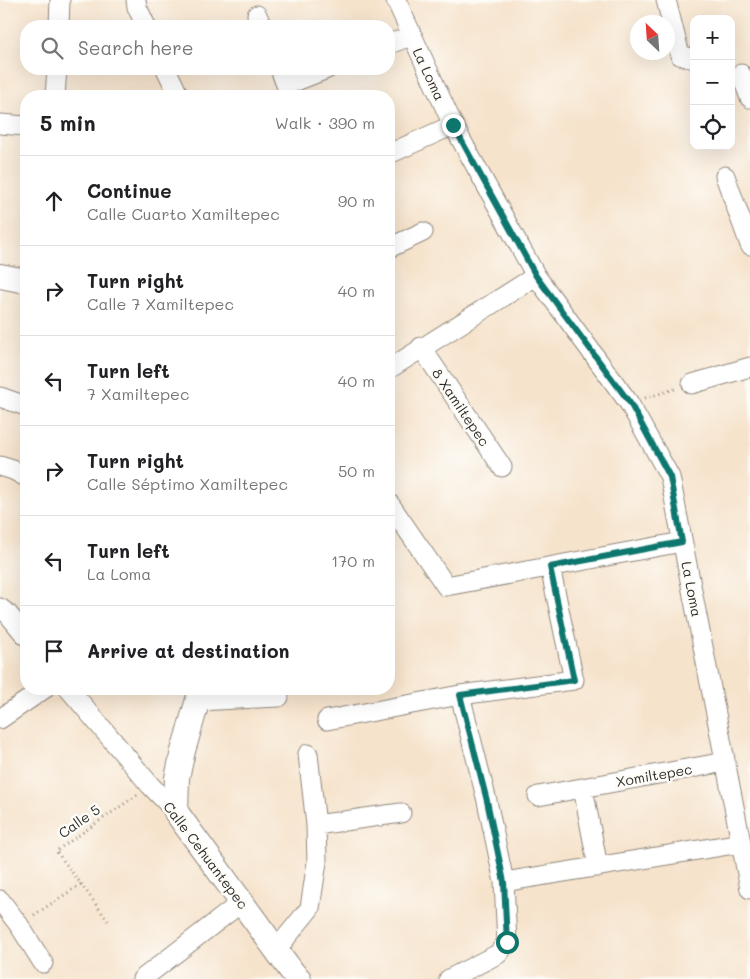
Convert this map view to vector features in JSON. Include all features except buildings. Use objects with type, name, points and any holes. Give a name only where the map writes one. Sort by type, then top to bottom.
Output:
[{"type":"street","points":[[59,20],[60,0]]},
{"type":"street","points":[[136,0],[144,20]]},
{"type":"street","name":"La Loma","points":[[396,0],[453,125],[536,276],[630,403],[670,477],[750,889]]},
{"type":"street","points":[[666,0],[680,54],[690,58]]},
{"type":"street","points":[[395,42],[411,36]]},
{"type":"street","points":[[741,72],[750,98]]},
{"type":"street","points":[[55,90],[57,75]]},
{"type":"street","points":[[169,75],[176,90]]},
{"type":"street","points":[[282,75],[286,85],[312,75]]},
{"type":"street","points":[[0,124],[20,126]]},
{"type":"street","points":[[395,151],[453,125]]},
{"type":"street","points":[[725,176],[750,245]]},
{"type":"street","points":[[395,245],[423,232]]},
{"type":"street","points":[[0,276],[20,280]]},
{"type":"street","points":[[395,365],[536,276]]},
{"type":"street","name":"8 Xamiltepec","points":[[421,347],[502,467]]},
{"type":"street","points":[[692,384],[750,367]]},
{"type":"street","points":[[0,397],[20,404]]},
{"type":"street","points":[[0,466],[20,474]]},
{"type":"street","points":[[395,512],[446,586],[682,542]]},
{"type":"street","points":[[327,720],[460,695],[574,680],[550,567]]},
{"type":"street","points":[[0,608],[8,614],[20,629]]},
{"type":"street","points":[[0,719],[35,695]]},
{"type":"street","name":"Calle Cehuantepec","points":[[77,695],[150,785],[176,812],[299,979]]},
{"type":"street","points":[[176,812],[177,778],[199,695],[279,697]]},
{"type":"street","points":[[449,979],[498,954],[507,942],[504,882],[487,801],[460,695]]},
{"type":"street","points":[[276,950],[310,908],[317,862],[316,825],[308,754]]},
{"type":"street","name":"Xomiltepec","points":[[538,796],[725,762]]},
{"type":"street","points":[[583,788],[598,867]]},
{"type":"street","points":[[316,825],[401,813]]},
{"type":"street","points":[[504,882],[741,843]]},
{"type":"street","points":[[0,900],[19,925],[43,963]]},
{"type":"street","points":[[142,979],[242,902]]},
{"type":"path","points":[[630,403],[692,384]]},
{"type":"path","name":"Calle 5","points":[[108,921],[56,851],[150,785]]},
{"type":"path","points":[[19,925],[81,884]]},
{"type":"route","points":[[453,125],[536,276],[630,403],[670,477],[682,542],[550,567],[574,680],[460,695],[487,801],[504,882],[507,942]]}]
